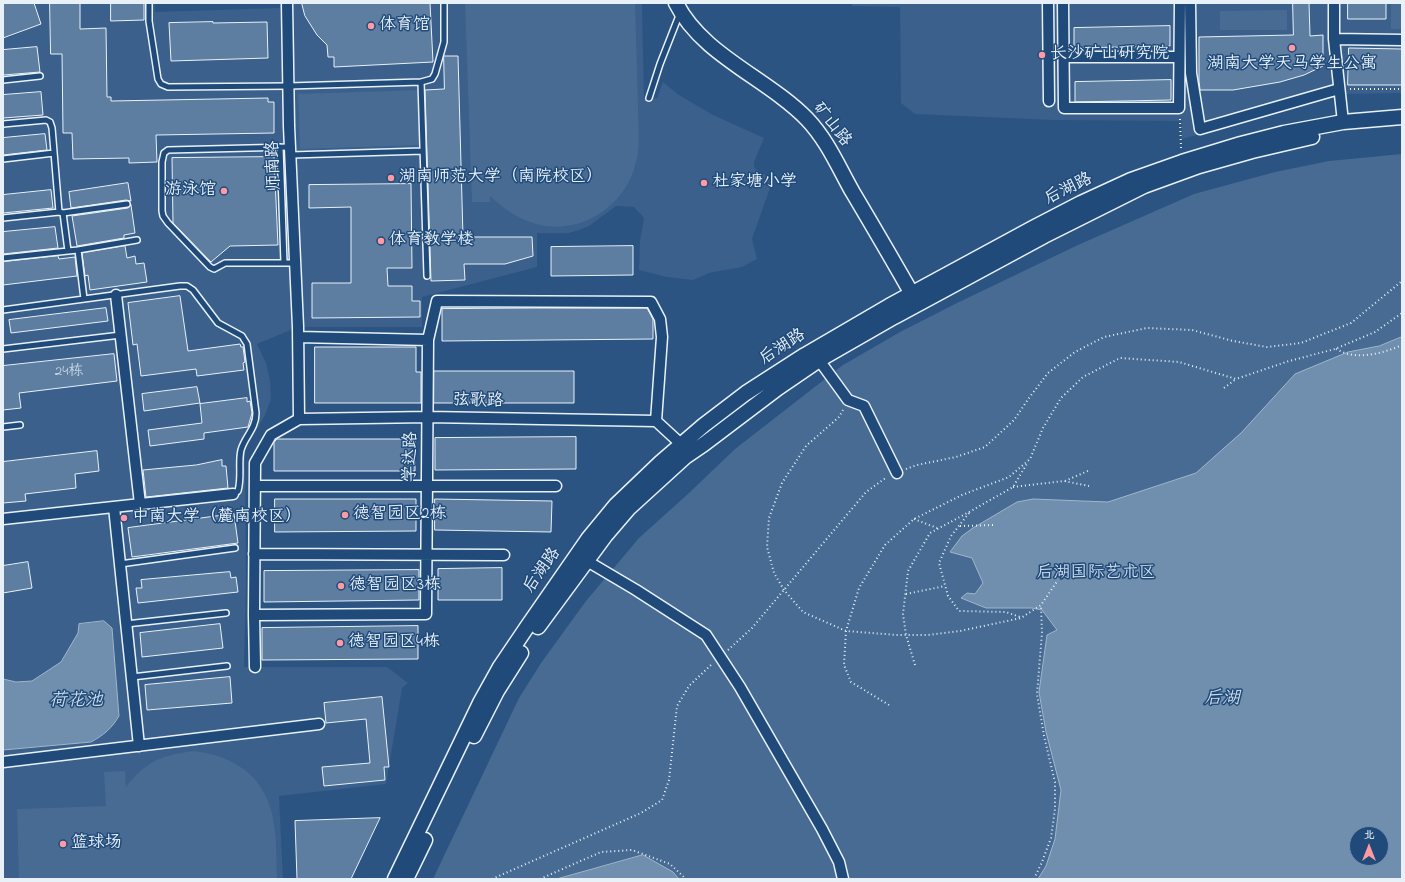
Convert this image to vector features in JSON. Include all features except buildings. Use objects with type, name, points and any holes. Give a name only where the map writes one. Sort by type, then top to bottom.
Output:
[{"type":"main road","name":"矿山路","points":[[680,6],[708,35],[792,97],[826,132],[919,297]]},
{"type":"main road","name":"后湖路","points":[[406,879],[497,691],[539,625],[605,536],[629,508],[685,457],[772,392],[819,360],[919,297],[1081,203],[1132,180],[1182,162],[1241,144],[1284,133],[1343,122],[1402,117]]},
{"type":"main road","name":"后湖路","points":[[395,879],[480,703],[512,650],[588,539],[616,505],[661,462],[681,444],[746,393],[835,337],[1144,186],[1199,166],[1296,140],[1347,130],[1402,126]]},
{"type":"street","name":"师南路","points":[[287,3],[290,151],[298,332],[298,419]]},
{"type":"street","points":[[1048,3],[1049,101]]},
{"type":"street","points":[[1062,3],[1064,108],[1179,108],[1180,3]]},
{"type":"street","points":[[1190,3],[1191,73],[1200,129],[1339,89]]},
{"type":"street","points":[[1334,3],[1334,39],[1343,122]]},
{"type":"street","points":[[1334,39],[1402,40]]},
{"type":"street","points":[[1063,57],[1180,57]]},
{"type":"street","points":[[116,295],[140,504]]},
{"type":"street","name":"学达路","points":[[254,615],[426,614],[428,340],[437,301],[651,302],[660,319],[662,337],[656,421]]},
{"type":"street","points":[[298,332],[428,340]]},
{"type":"street","points":[[819,360],[848,400],[864,406],[897,473]]},
{"type":"street","name":"弦歌路","points":[[298,419],[428,418],[656,421]]},
{"type":"street","points":[[255,667],[255,462],[271,435],[298,419]]},
{"type":"street","points":[[656,421],[681,444]]},
{"type":"street","points":[[255,486],[556,486]]},
{"type":"street","points":[[3,519],[233,494]]},
{"type":"street","points":[[114,507],[138,746]]},
{"type":"street","points":[[254,554],[504,555]]},
{"type":"street","points":[[586,561],[636,590],[706,636],[740,687],[822,829],[839,862],[843,879]]},
{"type":"street","points":[[3,762],[319,724]]},
{"type":"lane","points":[[149,3],[149,21],[158,79],[162,84],[168,87],[289,86],[421,82],[432,79],[435,74],[444,42],[444,3]]},
{"type":"lane","points":[[649,98],[680,6]]},
{"type":"lane","points":[[3,80],[40,76]]},
{"type":"lane","points":[[421,82],[427,276]]},
{"type":"lane","points":[[3,124],[46,120],[50,122],[52,128],[61,212],[68,251]]},
{"type":"lane","points":[[295,263],[230,263],[214,268],[210,267],[163,216],[162,162],[164,153],[168,150],[280,147],[290,151],[423,151]]},
{"type":"lane","points":[[280,147],[284,263]]},
{"type":"lane","points":[[3,159],[54,153]]},
{"type":"lane","points":[[3,218],[127,204]]},
{"type":"lane","points":[[3,258],[78,250],[138,240]]},
{"type":"lane","points":[[78,250],[84,299]]},
{"type":"lane","points":[[3,310],[186,286],[193,290],[218,323],[242,336],[247,344],[256,421],[243,445],[241,453],[241,482],[238,491],[233,494]]},
{"type":"lane","points":[[3,349],[121,335]]},
{"type":"lane","points":[[3,427],[20,425]]},
{"type":"lane","points":[[120,564],[235,548]]},
{"type":"lane","points":[[126,624],[226,613]]},
{"type":"lane","points":[[132,677],[227,666]]},
{"type":"path","points":[[1339,89],[1402,89]]},
{"type":"path","points":[[1179,108],[1182,162]]},
{"type":"path","points":[[492,879],[641,813],[662,800],[669,780],[676,706],[690,686],[720,656],[752,628],[866,492],[888,476],[916,465],[956,457],[985,446],[1014,420],[1048,373],[1076,352],[1104,337],[1147,328],[1192,330],[1233,341],[1267,347],[1301,343],[1351,323],[1402,281]]},
{"type":"path","points":[[1224,388],[1236,379],[1288,361],[1335,349],[1375,332],[1402,313]]},
{"type":"path","points":[[1335,349],[1348,354],[1364,354],[1388,351],[1402,345]]},
{"type":"path","points":[[1013,487],[1030,459],[1043,428],[1061,398],[1083,377],[1120,358],[1179,362],[1236,379]]},
{"type":"path","points":[[848,400],[839,417],[806,446],[782,483],[769,518],[767,547],[774,573],[784,590],[803,612],[846,631],[906,635],[928,635],[960,631],[1021,618],[1041,605],[1058,580]]},
{"type":"path","points":[[889,705],[851,682],[844,666],[846,631],[859,588],[885,545],[914,519],[962,496],[1009,477],[1030,459]]},
{"type":"path","points":[[915,664],[906,635],[903,614],[908,571],[930,532],[971,512],[1013,487],[1064,481],[1090,470]]},
{"type":"path","points":[[1064,481],[1089,486]]},
{"type":"path","points":[[971,512],[951,536],[939,563],[948,596],[959,611],[1006,612],[1021,618]]},
{"type":"path","points":[[914,519],[938,528]]},
{"type":"path","points":[[960,526],[996,525]]},
{"type":"path","points":[[906,594],[945,586]]},
{"type":"path","points":[[1034,879],[1051,838],[1055,809],[1055,782],[1044,736],[1037,694],[1042,633],[1041,605]]},
{"type":"path","points":[[540,879],[601,852],[632,850],[670,864],[686,879]]},
{"type":"shaded area","points":[[34,3],[155,3],[155,12],[280,8],[280,3],[642,3],[644,98],[657,98],[663,82],[679,95],[713,115],[764,138],[754,162],[754,167],[769,177],[771,185],[752,239],[757,259],[742,267],[709,273],[693,280],[667,277],[639,270],[640,241],[644,218],[634,207],[616,206],[589,226],[579,230],[569,233],[537,233],[537,267],[422,297],[422,327],[298,327],[257,344],[266,363],[270,380],[271,399],[265,415],[245,450],[246,587],[244,667],[387,667],[408,683],[402,688],[386,784],[279,796],[283,879],[3,879],[3,38],[10,37],[41,24]]},
{"type":"shaded area","points":[[852,3],[1402,3],[1402,93],[1344,94],[1182,139],[1182,121],[1053,120],[915,114],[901,103],[900,7],[852,6]]},
{"type":"green space","points":[[465,3],[635,3],[639,129],[637,159],[626,187],[603,212],[583,222],[560,227],[527,221],[499,204],[490,196],[490,202],[472,202]]},
{"type":"green space","points":[[1391,3],[1402,3],[1402,29],[1391,29]]},
{"type":"green space","points":[[1287,10],[1287,30],[1220,30],[1220,11]]},
{"type":"green space","points":[[418,90],[420,145],[300,149],[298,94]]},
{"type":"green space","name":"后湖国际艺术区","points":[[1402,154],[1402,879],[433,879],[519,698],[541,663],[586,601],[639,538],[735,449],[843,365],[900,332],[1078,245],[1194,194],[1275,172],[1329,161]]},
{"type":"green space","points":[[194,751],[224,758],[237,764],[248,772],[265,794],[271,808],[274,824],[277,879],[19,879],[17,809],[106,806],[104,772],[125,771],[126,787],[133,778],[148,765],[164,757]]},
{"type":"water","name":"后湖","points":[[1402,337],[1402,879],[1038,879],[1046,866],[1055,839],[1061,790],[1046,732],[1039,692],[1047,635],[1057,630],[1042,610],[1032,608],[986,608],[961,598],[967,593],[975,594],[983,583],[972,558],[950,552],[962,536],[1017,502],[1033,499],[1108,502],[1196,473],[1241,433],[1295,374],[1348,352],[1379,346]]},
{"type":"water","name":"荷花池","points":[[104,621],[112,628],[119,716],[114,724],[104,734],[91,742],[3,750],[3,679],[16,682],[32,681],[61,662],[78,633],[79,624]]},
{"type":"water","points":[[643,855],[673,872],[679,879],[557,879]]},
{"type":"place","name":"体育馆","points":[[371,26]]},
{"type":"place","name":"湖南大学天马学生公寓","points":[[1292,48]]},
{"type":"place","name":"长沙矿山研究院","points":[[1042,55]]},
{"type":"place","name":"湖南师范大学（南院校区）","points":[[391,178]]},
{"type":"place","name":"杜家塘小学","points":[[704,183]]},
{"type":"place","name":"游泳馆","points":[[224,191]]},
{"type":"place","name":"体育教学楼","points":[[381,241]]},
{"type":"place","name":"徳智园区2栋","points":[[345,515]]},
{"type":"place","name":"中南大学（麓南校区）","points":[[124,518]]},
{"type":"place","name":"徳智园区3栋","points":[[341,586]]},
{"type":"place","name":"徳智园区4栋","points":[[340,643]]},
{"type":"place","name":"篮球场","points":[[63,844]]}]
